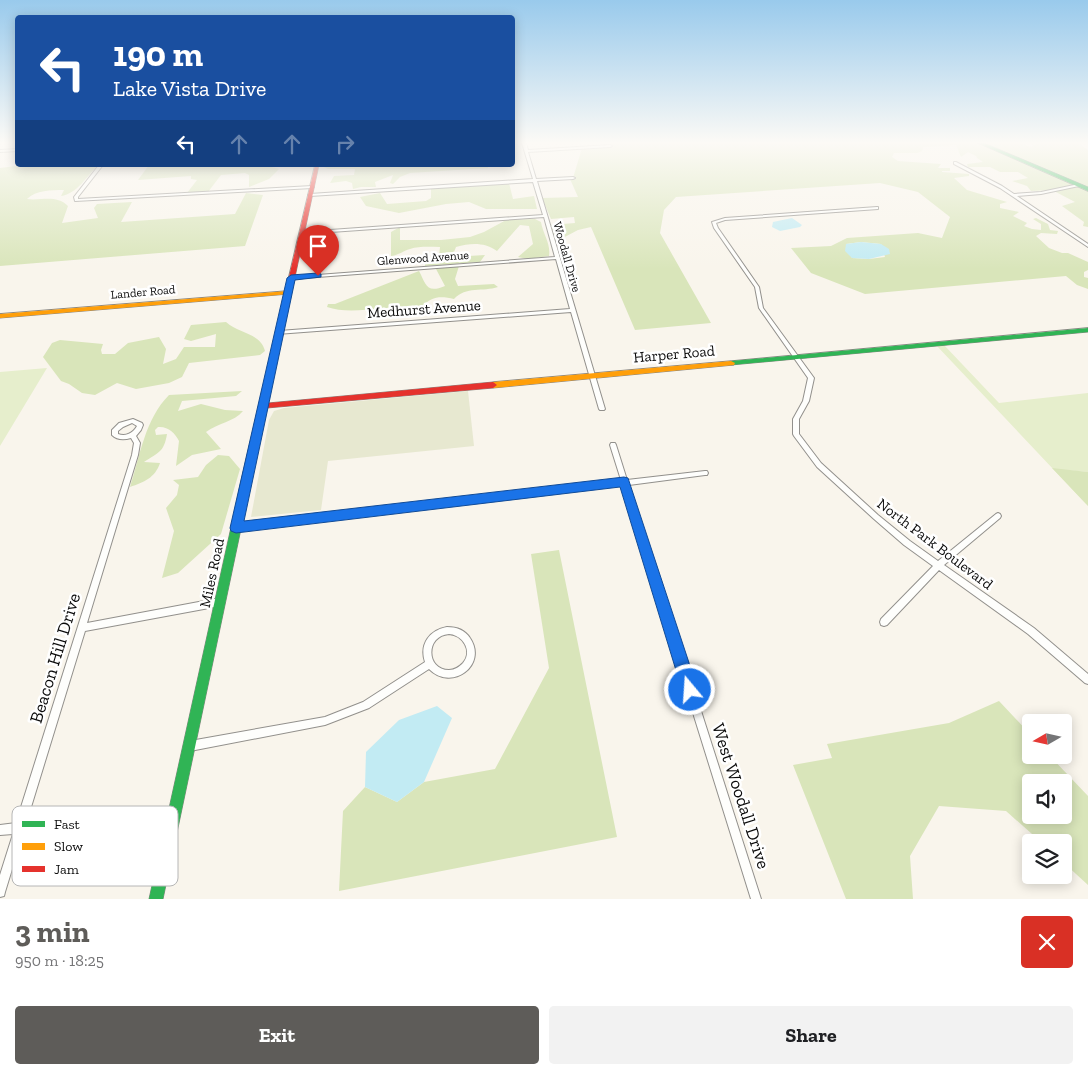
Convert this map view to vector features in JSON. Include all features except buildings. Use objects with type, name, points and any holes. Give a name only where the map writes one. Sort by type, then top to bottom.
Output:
[{"type":"street","points":[[85,185],[76,197],[76,200],[446,185]]},
{"type":"street","name":"Miles Road","points":[[177,806],[262,406],[312,185]]},
{"type":"street","name":"Woodall Drive","points":[[536,185],[592,376]]},
{"type":"street","points":[[995,185],[1013,195],[1088,246]]},
{"type":"street","points":[[1013,195],[1041,193],[1078,185],[1088,189]]},
{"type":"street","points":[[796,357],[762,308],[757,287],[716,228],[714,222],[725,219],[877,208]]},
{"type":"street","points":[[302,232],[544,216]]},
{"type":"street","name":"Glenwood Avenue","points":[[291,278],[557,258]]},
{"type":"street","name":"Lander Road","points":[[0,316],[287,293]]},
{"type":"street","name":"Medhurst Avenue","points":[[279,333],[572,310]]},
{"type":"street","name":"Harper Road","points":[[262,406],[1088,330]]},
{"type":"street","name":"North Park Boulevard","points":[[796,357],[811,378],[806,401],[796,418],[796,434],[826,471],[876,517],[938,566],[1031,632],[1088,680]]},
{"type":"street","points":[[592,376],[602,409]]},
{"type":"street","name":"Beacon Hill Drive","points":[[27,806],[137,449],[137,443],[132,436]]},
{"type":"street","name":"West Woodall Drive","points":[[613,445],[756,899]]},
{"type":"street","points":[[236,528],[705,473]]},
{"type":"street","points":[[884,622],[938,566],[998,516]]},
{"type":"street","points":[[81,628],[220,602]]},
{"type":"street","points":[[453,630],[460,632],[469,641],[471,655],[468,662],[459,670],[448,674],[440,673],[429,664],[427,658],[429,644],[439,634],[453,630]]},
{"type":"street","points":[[190,746],[325,721],[366,705],[429,664]]},
{"type":"street","name":"Beacon Hill Drive","points":[[0,892],[12,854]]},
{"type":"street","name":"Miles Road","points":[[156,899],[159,886]]},
{"type":"green space","points":[[0,185],[80,185],[67,195],[61,196],[64,190],[49,190],[39,192],[27,199],[53,199],[63,202],[68,206],[62,223],[98,218],[94,208],[97,204],[132,202],[121,222],[235,214],[246,193],[263,195],[245,246],[0,266]]},
{"type":"green space","points":[[193,185],[213,185],[208,192],[187,193]]},
{"type":"green space","points":[[352,185],[376,185],[376,187],[361,187],[353,189]]},
{"type":"green space","points":[[509,185],[513,199],[534,196],[537,209],[486,209],[469,202],[446,204],[399,213],[366,206],[360,197],[380,193],[387,204],[426,201],[431,198],[431,187]]},
{"type":"green space","points":[[573,185],[852,185],[676,197],[664,210],[660,233],[711,323],[635,330],[591,227],[578,230],[559,240],[555,239],[551,225],[575,223],[574,217],[551,219],[542,198],[578,197]]},
{"type":"green space","points":[[888,185],[962,185],[967,190],[1007,202],[1000,204],[1000,208],[1019,212],[1013,216],[1027,223],[1024,226],[1041,230],[1041,224],[1033,219],[1036,218],[1048,224],[1050,230],[1058,231],[1057,234],[1041,233],[1036,236],[1049,248],[1062,253],[1068,253],[1088,262],[1088,270],[1084,272],[1084,277],[1088,278],[1088,289],[1077,285],[1066,276],[865,294],[811,273],[791,248],[831,246],[847,238],[918,233],[942,238],[950,217],[918,192]],"holes":[[[861,242],[881,244],[885,257],[869,259],[852,258],[846,244]]]},
{"type":"green space","points":[[1024,185],[1088,185],[1088,227],[1083,226],[1084,222],[1062,206],[1075,202],[1052,190],[1031,191]]},
{"type":"green space","points":[[535,219],[541,222],[549,247],[549,256],[528,259],[518,257],[533,244],[529,226],[520,225],[497,251],[477,244],[467,245],[456,247],[452,257],[485,255],[480,262],[425,266],[425,262],[439,256],[440,247],[413,248],[391,256],[391,232],[400,227],[400,240],[441,240],[470,237],[506,220]]},
{"type":"green space","points":[[459,266],[455,279],[458,286],[494,284],[498,287],[464,292],[454,299],[436,298],[425,303],[422,307],[348,310],[327,307],[328,304],[335,304],[419,271],[425,284],[430,288],[439,288],[445,286],[436,269]]},
{"type":"green space","points":[[226,322],[254,337],[263,345],[265,351],[260,355],[189,363],[182,377],[169,383],[136,389],[117,383],[95,395],[82,393],[61,381],[43,357],[52,343],[60,340],[103,344],[102,354],[115,354],[128,343],[159,337],[166,349],[163,364],[176,359],[184,347],[215,347],[216,334],[191,341],[184,339],[191,325]]},
{"type":"green space","points":[[936,345],[944,345],[999,403],[1088,393],[1088,472],[1064,470],[1088,506]]},
{"type":"green space","points":[[47,368],[0,446],[0,372]]},
{"type":"green space","points":[[242,391],[236,396],[182,401],[178,411],[201,404],[225,410],[243,411],[235,418],[206,432],[221,449],[192,455],[176,466],[179,441],[171,431],[158,427],[155,430],[156,435],[167,434],[164,445],[160,451],[144,462],[160,463],[158,468],[148,479],[130,487],[149,426],[154,415],[169,395]]},
{"type":"green space","points":[[468,391],[474,446],[328,461],[321,510],[251,517],[269,420],[274,411],[284,408]]},
{"type":"green space","points":[[218,455],[229,456],[240,469],[221,534],[178,573],[162,578],[174,531],[166,508],[177,495],[179,485],[173,480],[198,477],[206,465]]},
{"type":"green space","points":[[1052,468],[1088,472],[1088,506]]},
{"type":"green space","points":[[559,550],[617,837],[339,891],[343,811],[365,787],[397,802],[424,782],[495,769],[549,668],[531,554]]},
{"type":"green space","points":[[999,701],[1022,725],[1022,764],[1058,764],[1067,774],[1022,774],[1022,824],[1072,824],[1072,779],[1088,796],[1088,885],[1072,870],[1072,834],[1032,834],[1006,811],[939,806],[910,856],[913,899],[846,899],[793,765],[832,758],[827,744],[949,723]]},
{"type":"water","points":[[792,218],[802,225],[780,231],[772,227],[773,222]]},
{"type":"water","points":[[861,242],[881,244],[889,249],[890,254],[869,259],[852,258],[845,251],[846,244]]},
{"type":"water","points":[[437,706],[452,718],[424,782],[397,802],[365,787],[366,752],[399,720]]},
{"type":"traffic: fast","points":[[1078,185],[1088,189]]},
{"type":"traffic: fast","points":[[731,363],[1088,330]]},
{"type":"traffic: fast","points":[[176,806],[244,491]]},
{"type":"traffic: fast","points":[[156,899],[159,886]]},
{"type":"traffic: slow","points":[[0,316],[287,293]]},
{"type":"traffic: slow","points":[[493,385],[731,363]]},
{"type":"traffic: jam","points":[[244,491],[313,185]]},
{"type":"traffic: jam","points":[[262,406],[493,385]]},
{"type":"route","points":[[318,276],[291,278],[236,528],[624,482],[690,690]]}]
